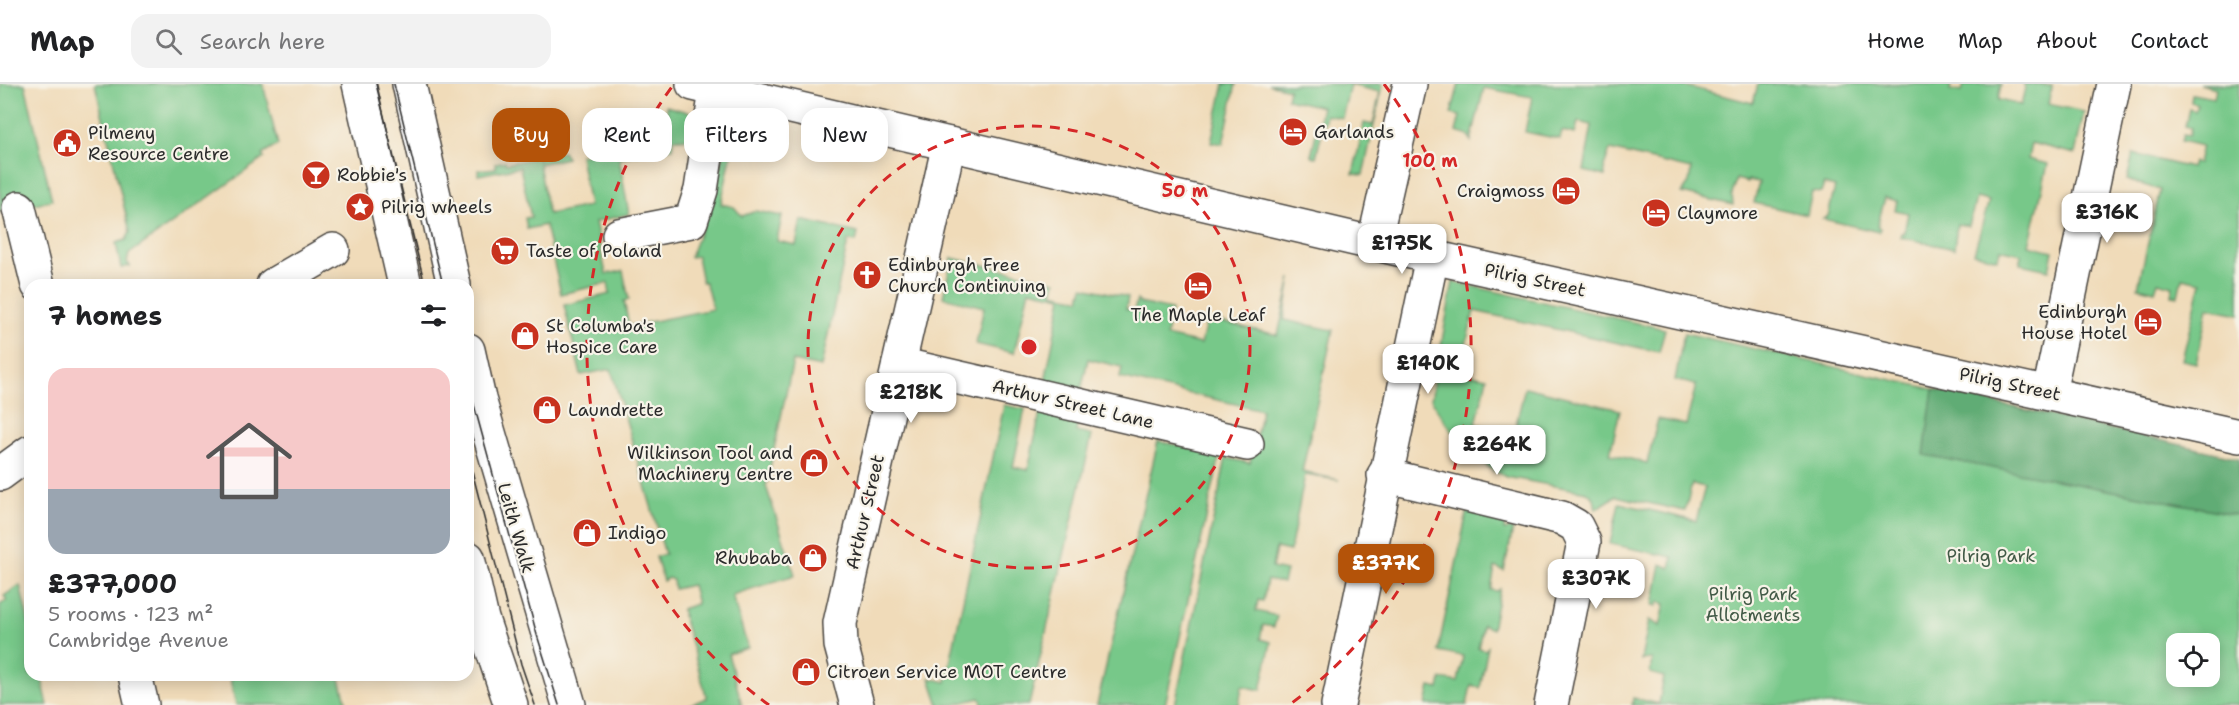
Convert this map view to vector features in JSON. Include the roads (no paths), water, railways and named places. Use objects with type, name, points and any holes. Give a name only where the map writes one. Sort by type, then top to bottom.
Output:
[{"type":"street","points":[[358,84],[404,279]]},
{"type":"street","points":[[409,84],[453,279]]},
{"type":"street","points":[[1374,243],[1410,84]]},
{"type":"street","points":[[2049,393],[2114,84]]},
{"type":"street","points":[[618,235],[691,221],[701,190],[704,87]]},
{"type":"street","name":"Pilrig Street","points":[[704,87],[1432,257],[2239,436]]},
{"type":"street","name":"Arthur Street","points":[[857,705],[841,645],[840,623],[949,144]]},
{"type":"street","points":[[19,208],[37,279]]},
{"type":"street","points":[[283,279],[333,250]]},
{"type":"street","points":[[1338,705],[1384,475],[1432,257]]},
{"type":"street","name":"Arthur Street Lane","points":[[899,364],[1247,444]]},
{"type":"street","name":"Leith Walk","points":[[474,377],[569,705]]},
{"type":"street","points":[[0,474],[24,456]]},
{"type":"street","points":[[1384,475],[1562,518],[1580,532],[1584,542],[1551,705]]},
{"type":"street","points":[[474,584],[482,619],[511,705]]},
{"type":"street","points":[[136,681],[142,705]]},
{"type":"tram line","points":[[376,84],[424,279]]},
{"type":"tram line","points":[[394,84],[442,279]]},
{"type":"tram line","points":[[474,405],[537,635],[559,705]]},
{"type":"tram line","points":[[474,479],[521,664],[535,705]]},
{"type":"place","name":"Garlands","points":[[1293,132]]},
{"type":"place","name":"Pilmeny Resource Centre","points":[[67,143]]},
{"type":"place","name":"Robbie's","points":[[316,175]]},
{"type":"place","name":"Craigmoss","points":[[1566,191]]},
{"type":"place","name":"Pilrig wheels","points":[[360,207]]},
{"type":"place","name":"Claymore","points":[[1656,213]]},
{"type":"place","name":"Taste of Poland","points":[[505,251]]},
{"type":"place","name":"Edinburgh Free Church Continuing","points":[[867,275]]},
{"type":"place","name":"The Maple Leaf","points":[[1198,286]]},
{"type":"place","name":"Edinburgh House Hotel","points":[[2148,322]]},
{"type":"place","name":"St Columba's Hospice Care","points":[[525,336]]},
{"type":"place","name":"Laundrette","points":[[547,410]]},
{"type":"place","name":"Wilkinson Tool and Machinery Centre","points":[[814,463]]},
{"type":"place","name":"Indigo","points":[[587,533]]},
{"type":"place","name":"Rhubaba","points":[[813,558]]},
{"type":"place","name":"Citroen Service MOT Centre","points":[[806,672]]},
{"type":"park label","name":"Pilrig Park","points":[[1991,556]]},
{"type":"park label","name":"Pilrig Park Allotments","points":[[1753,604]]}]
